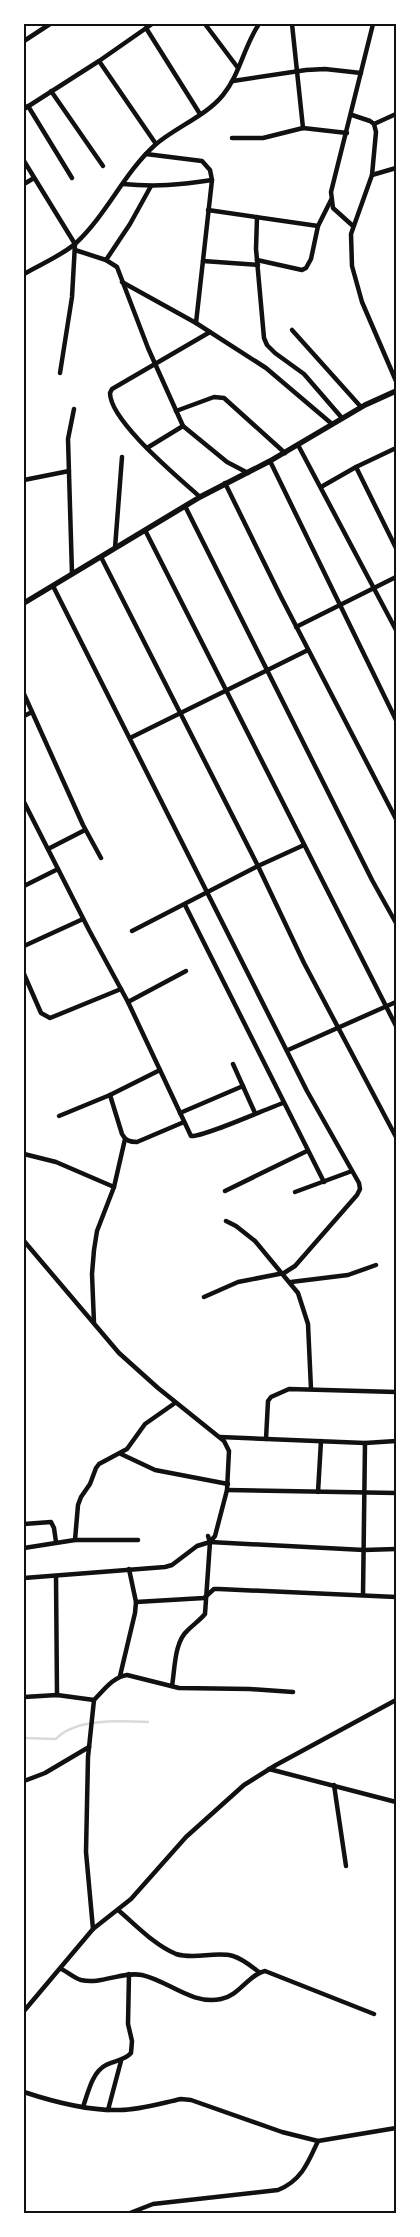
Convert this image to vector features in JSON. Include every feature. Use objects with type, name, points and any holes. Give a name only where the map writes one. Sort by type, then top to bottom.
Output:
[{"type":"street","points":[[24,41],[50,24]]},
{"type":"street","points":[[72,178],[26,107],[99,61],[152,24]]},
{"type":"street","points":[[205,24],[238,68]]},
{"type":"street","points":[[251,24],[255,30]]},
{"type":"street","points":[[24,274],[75,244],[156,144],[223,96],[233,81],[259,24]]},
{"type":"street","points":[[292,24],[303,128]]},
{"type":"street","points":[[354,226],[333,208],[331,192],[352,115],[373,24]]},
{"type":"street","points":[[146,28],[200,114]]},
{"type":"street","points":[[99,61],[156,144]]},
{"type":"street","points":[[233,81],[296,71],[325,69],[361,73]]},
{"type":"street","points":[[51,91],[103,166]]},
{"type":"street","points":[[374,124],[396,114]]},
{"type":"street","points":[[352,115],[374,124]]},
{"type":"street","points":[[374,124],[375,148],[372,175],[354,226],[351,246],[356,284],[396,381]]},
{"type":"street","points":[[232,138],[263,138],[303,128],[347,133]]},
{"type":"street","points":[[146,154],[202,161],[210,170],[212,180],[196,323]]},
{"type":"street","points":[[24,161],[75,244],[71,306],[60,373]]},
{"type":"street","points":[[372,175],[396,168]]},
{"type":"street","points":[[24,184],[34,178]]},
{"type":"street","points":[[123,184],[176,186],[212,180]]},
{"type":"street","points":[[106,260],[130,224],[151,186]]},
{"type":"street","points":[[203,261],[257,263],[302,270],[306,268],[311,259],[318,226],[331,200]]},
{"type":"street","points":[[208,210],[318,226]]},
{"type":"street","points":[[257,217],[255,236],[264,338],[267,345],[304,374],[342,418]]},
{"type":"street","points":[[75,250],[106,260],[117,267],[156,365],[183,426],[227,462],[248,473]]},
{"type":"street","points":[[122,282],[196,323],[266,368],[332,424]]},
{"type":"street","points":[[292,330],[361,408]]},
{"type":"street","points":[[200,497],[147,448],[116,411],[111,402],[110,393],[112,389],[210,332]]},
{"type":"street","points":[[24,603],[200,497],[270,461],[342,418],[396,391]]},
{"type":"street","points":[[176,411],[214,397],[224,398],[285,452]]},
{"type":"street","points":[[72,574],[68,439],[74,409]]},
{"type":"street","points":[[147,448],[183,426]]},
{"type":"street","points":[[298,445],[376,588],[396,630]]},
{"type":"street","points":[[321,487],[356,467],[396,448]]},
{"type":"street","points":[[115,548],[122,457]]},
{"type":"street","points":[[270,461],[396,720]]},
{"type":"street","points":[[356,467],[396,548]]},
{"type":"street","points":[[24,480],[69,471]]},
{"type":"street","points":[[226,483],[296,627],[396,819]]},
{"type":"street","points":[[185,506],[372,880],[396,923]]},
{"type":"street","points":[[145,530],[396,1026]]},
{"type":"street","points":[[390,535],[396,531]]},
{"type":"street","points":[[101,556],[258,866],[337,1028],[396,1137]]},
{"type":"street","points":[[296,627],[396,577]]},
{"type":"street","points":[[52,586],[288,1050],[307,1091],[359,1183],[358,1195],[301,1260],[284,1273],[238,1282],[204,1297]]},
{"type":"street","points":[[130,738],[179,712],[308,650]]},
{"type":"street","points":[[24,694],[85,830],[101,858]]},
{"type":"street","points":[[24,716],[32,712]]},
{"type":"street","points":[[24,802],[83,919],[128,1002],[190,1136],[196,1137],[283,1103]]},
{"type":"street","points":[[48,849],[85,830]]},
{"type":"street","points":[[132,931],[258,866],[304,846]]},
{"type":"street","points":[[24,886],[58,870]]},
{"type":"street","points":[[185,905],[324,1182]]},
{"type":"street","points":[[24,946],[83,919]]},
{"type":"street","points":[[128,1002],[186,971]]},
{"type":"street","points":[[24,974],[41,1013],[50,1018],[121,989]]},
{"type":"street","points":[[288,1050],[396,1002]]},
{"type":"street","points":[[233,1064],[255,1113]]},
{"type":"street","points":[[59,1116],[110,1095],[160,1070]]},
{"type":"street","points":[[180,1112],[243,1086]]},
{"type":"street","points":[[94,1324],[92,1274],[97,1231],[114,1187],[125,1139],[110,1095]]},
{"type":"street","points":[[125,1139],[137,1142],[184,1122]]},
{"type":"street","points":[[224,1191],[307,1151]]},
{"type":"street","points":[[24,1154],[56,1162],[114,1187]]},
{"type":"street","points":[[295,1192],[352,1172]]},
{"type":"street","points":[[226,1221],[236,1226],[255,1241],[291,1282],[305,1310],[308,1324],[311,1389]]},
{"type":"street","points":[[24,1241],[119,1353],[175,1403],[228,1445],[230,1451],[227,1487],[216,1536],[210,1542]]},
{"type":"street","points":[[291,1282],[315,1281],[348,1274],[376,1265]]},
{"type":"street","points":[[266,1439],[266,1411],[271,1397],[289,1389],[396,1392]]},
{"type":"street","points":[[75,1540],[78,1505],[90,1484],[96,1468],[99,1464],[121,1454],[127,1449],[145,1424],[175,1403]]},
{"type":"street","points":[[218,1437],[365,1443],[396,1441]]},
{"type":"street","points":[[318,1492],[321,1441]]},
{"type":"street","points":[[363,1595],[365,1443]]},
{"type":"street","points":[[121,1454],[155,1470],[227,1487],[396,1494]]},
{"type":"street","points":[[24,1524],[51,1522],[56,1542]]},
{"type":"street","points":[[172,1686],[180,1640],[205,1614],[208,1595],[207,1575],[210,1542],[208,1536]]},
{"type":"street","points":[[24,1548],[75,1540],[138,1540]]},
{"type":"street","points":[[24,1578],[172,1565],[198,1546],[210,1542],[364,1550],[396,1549]]},
{"type":"street","points":[[93,1929],[86,1852],[91,1727],[94,1700],[120,1676],[132,1630],[136,1602],[129,1569]]},
{"type":"street","points":[[56,1576],[57,1695]]},
{"type":"street","points":[[136,1602],[198,1599],[208,1595],[214,1589],[396,1597]]},
{"type":"street","points":[[120,1676],[134,1676],[172,1686],[250,1688],[293,1692]]},
{"type":"street","points":[[24,1697],[57,1695],[94,1700]]},
{"type":"street","points":[[24,2011],[93,1929],[131,1899],[186,1837],[244,1785],[276,1765],[396,1700]]},
{"type":"street","points":[[24,1781],[45,1773],[89,1747]]},
{"type":"street","points":[[269,1769],[396,1802]]},
{"type":"street","points":[[334,1785],[346,1866]]},
{"type":"street","points":[[118,1910],[152,1938],[176,1954],[235,1956],[259,1972],[272,1972],[374,2014]]},
{"type":"street","points":[[61,1969],[84,1980],[129,1974],[142,1976],[188,1996],[217,2000],[232,1995],[259,1972]]},
{"type":"street","points":[[82,2107],[96,2073],[108,2064],[121,2061],[131,2052],[132,2046],[128,2024],[129,1974]]},
{"type":"street","points":[[108,2110],[121,2061]]},
{"type":"street","points":[[24,2092],[82,2107],[108,2110],[122,2110],[181,2099],[191,2100],[282,2132],[318,2141],[396,2128]]},
{"type":"street","points":[[130,2213],[153,2204],[278,2190],[292,2184],[303,2172],[318,2141]]},
{"type":"waterway","points":[[24,1738],[56,1739],[64,1732],[75,1727],[99,1722],[148,1722]]}]
